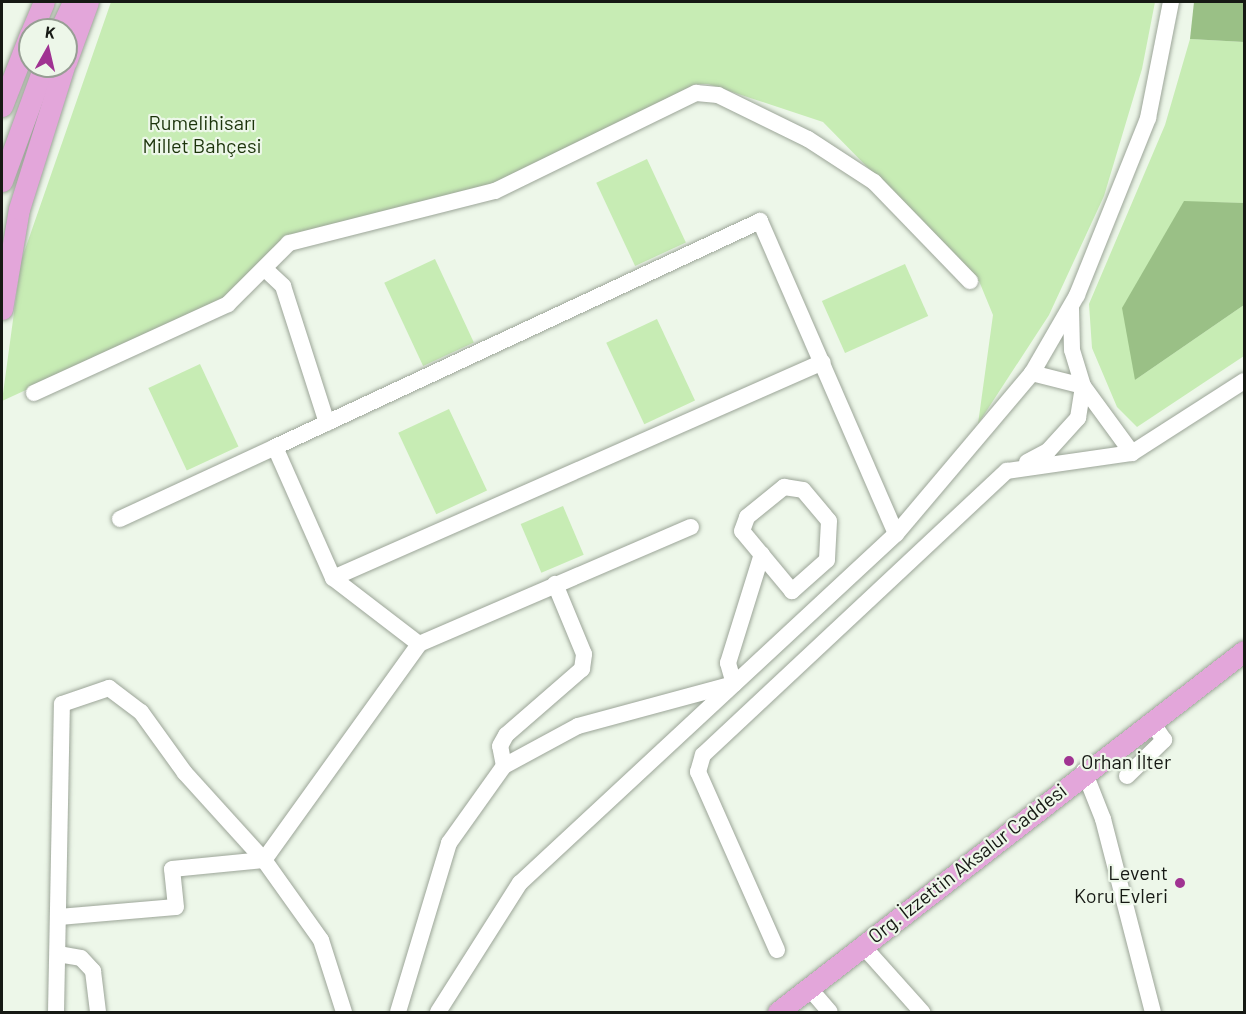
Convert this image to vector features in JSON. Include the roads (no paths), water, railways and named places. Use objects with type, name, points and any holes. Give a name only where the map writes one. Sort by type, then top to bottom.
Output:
[{"type":"main road","points":[[66,18],[73,2]]},
{"type":"main road","points":[[78,29],[88,2]]},
{"type":"main road","points":[[2,65],[18,44]]},
{"type":"main road","points":[[2,106],[18,66]]},
{"type":"main road","points":[[2,181],[40,78]]},
{"type":"main road","points":[[2,309],[19,209],[60,78]]},
{"type":"main road","name":"Org. İzzettin Aksalur Caddesi","points":[[778,1012],[1084,771],[1245,651]]},
{"type":"street","points":[[438,1012],[520,883],[896,534],[1032,373],[1071,308],[1148,118],[1171,2]]},
{"type":"street","points":[[34,393],[228,304],[289,243],[495,192],[696,93],[717,95],[808,139],[874,182],[970,281]]},
{"type":"street","points":[[120,519],[760,221],[896,534]]},
{"type":"street","points":[[265,269],[283,286],[327,423]]},
{"type":"street","points":[[1071,308],[1072,350],[1083,386],[1132,453]]},
{"type":"street","points":[[333,578],[823,362]]},
{"type":"street","points":[[1032,373],[1083,386]]},
{"type":"street","points":[[1021,465],[1132,453],[1245,381]]},
{"type":"street","points":[[777,950],[697,764],[972,498],[1064,438],[1078,418],[1083,386]]},
{"type":"street","points":[[275,447],[333,578],[418,644]]},
{"type":"street","points":[[784,487],[802,490],[828,521],[827,560],[792,591],[762,554],[742,531],[747,517],[784,487]]},
{"type":"street","points":[[59,917],[176,907],[171,869],[264,860],[418,644],[691,527]]},
{"type":"street","points":[[734,684],[728,663],[762,554]]},
{"type":"street","points":[[504,766],[500,747],[506,735],[582,669],[584,654],[555,584]]},
{"type":"street","points":[[398,1012],[449,843],[504,766],[578,726],[734,684]]},
{"type":"street","points":[[60,1011],[58,954],[62,704],[88,691],[109,688],[141,712],[185,773],[264,860],[321,940],[344,1012]]},
{"type":"street","points":[[1126,776],[1164,740],[1151,721]]},
{"type":"street","points":[[1084,771],[1103,819],[1154,1012]]},
{"type":"street","points":[[863,946],[922,1012]]},
{"type":"street","points":[[58,954],[81,958],[93,971],[98,1012]]},
{"type":"street","points":[[810,989],[830,1012]]},
{"type":"place","name":"Orhan İlter","points":[[1069,761]]},
{"type":"place","name":"Levent Koru Evleri","points":[[1180,883]]},
{"type":"park label","name":"Rumelihisarı Millet Bahçesi","points":[[202,134]]}]
